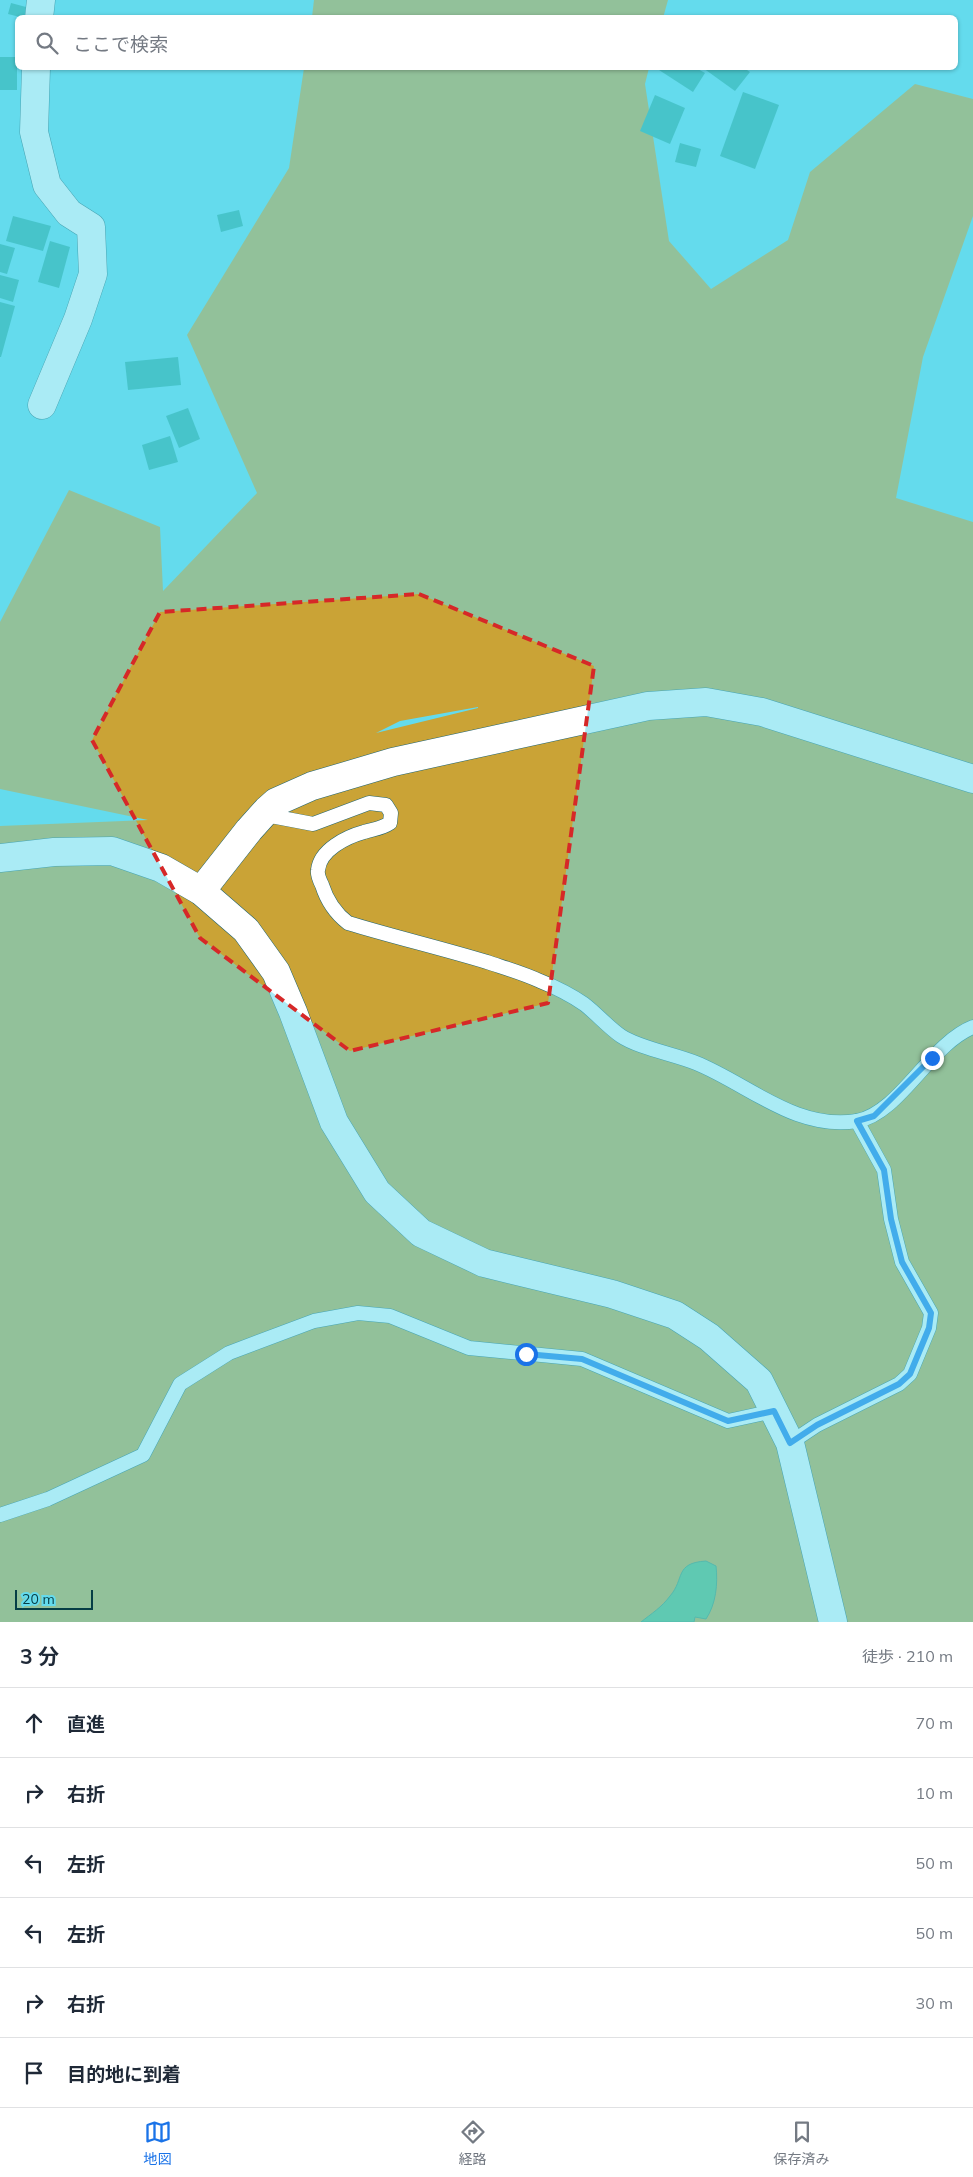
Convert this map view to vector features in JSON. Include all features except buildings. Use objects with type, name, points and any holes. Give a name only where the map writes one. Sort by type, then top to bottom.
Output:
[{"type":"street","points":[[39,15],[41,0]]},
{"type":"street","points":[[36,70],[34,132],[47,185],[70,213],[91,228],[93,274],[78,319],[42,405]]},
{"type":"street","points":[[201,891],[267,810],[276,802],[312,786],[393,762],[648,706],[706,702],[762,712],[973,778]]},
{"type":"street","points":[[0,858],[54,852],[112,851],[161,868],[201,891],[246,930],[276,972],[334,1122],[377,1192],[421,1233],[484,1262],[612,1294],[675,1315],[709,1337],[759,1381],[790,1443],[833,1622]]},
{"type":"lane","points":[[267,810],[271,816],[313,824],[369,803],[386,805],[391,813],[390,824],[382,828],[363,832],[332,847],[321,860],[317,872],[324,892],[336,914],[348,923],[450,951],[540,980],[583,1003],[622,1037],[697,1063],[789,1111],[821,1122],[857,1121],[874,1116],[932,1058],[965,1030],[973,1027]]},
{"type":"lane","points":[[790,1443],[817,1425],[899,1384],[910,1374],[929,1328],[931,1313],[902,1262],[891,1219],[884,1170],[857,1121]]},
{"type":"lane","points":[[0,1515],[48,1500],[143,1455],[180,1384],[229,1353],[314,1321],[358,1313],[390,1316],[469,1348],[582,1359],[728,1421],[774,1411]]},
{"type":"highlighted area","points":[[419,594],[594,666],[548,1003],[350,1051],[200,938],[92,740],[160,612]]},
{"type":"shaded area","points":[[314,0],[668,0],[664,15],[312,15]]},
{"type":"shaded area","points":[[304,70],[648,70],[645,84],[669,241],[711,289],[788,240],[810,172],[915,84],[973,99],[973,216],[923,357],[896,498],[973,522],[973,1622],[0,1622],[0,826],[148,820],[0,789],[0,622],[69,490],[160,527],[163,591],[257,493],[187,335],[289,168]],"holes":[[[478,707],[478,708],[376,733],[400,721]]]},
{"type":"shaded area","points":[[706,1561],[716,1566],[717,1580],[716,1594],[706,1619],[695,1617],[694,1622],[641,1622],[667,1600],[675,1590],[685,1568],[696,1562]]},
{"type":"route","points":[[526,1354],[582,1359],[728,1421],[774,1411],[790,1443],[817,1425],[899,1384],[910,1374],[917,1360],[929,1328],[931,1313],[902,1262],[891,1219],[884,1170],[870,1141],[857,1121],[874,1116],[932,1058]]}]
